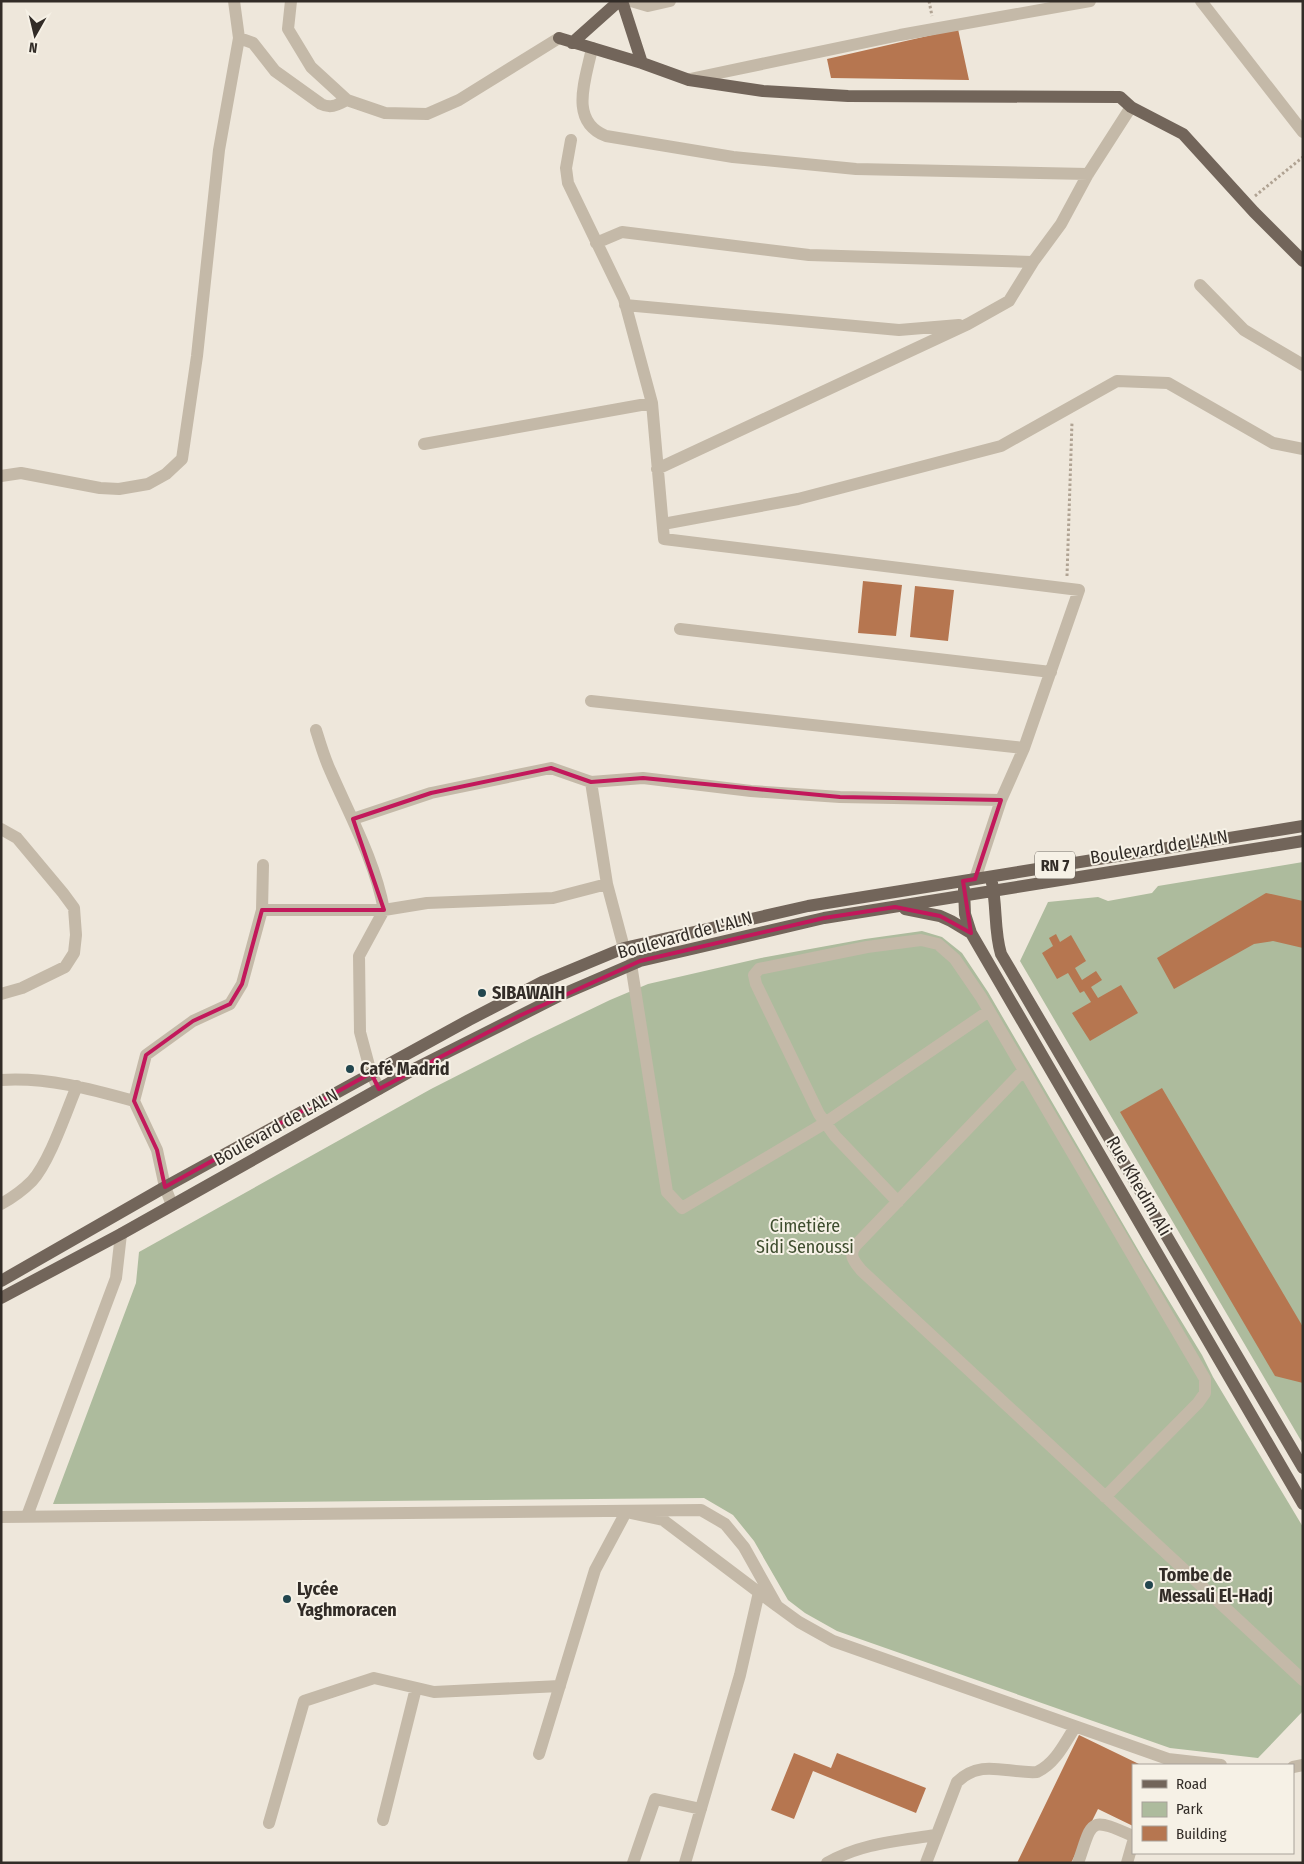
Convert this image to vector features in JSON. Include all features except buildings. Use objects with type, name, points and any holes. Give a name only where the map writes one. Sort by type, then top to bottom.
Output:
[{"type":"main road","points":[[572,43],[620,1],[642,63]]},
{"type":"main road","points":[[559,38],[642,63],[689,80],[763,91],[848,96],[1120,96],[1131,107],[1183,134],[1247,204],[1303,261]]},
{"type":"main road","name":"Boulevard de L'ALN","points":[[1,1281],[165,1187],[371,1073],[542,982],[624,948],[808,906],[1303,826]]},
{"type":"main road","name":"Boulevard de L'ALN","points":[[1,1298],[121,1234],[418,1067],[519,1016],[640,960],[824,918],[1303,841]]},
{"type":"main road","points":[[1071,863],[1074,878]]},
{"type":"main road","name":"Rue Khedim Ali","points":[[991,876],[994,891],[995,928],[1001,954],[1303,1468]]},
{"type":"main road","name":"Rue Khedim Ali","points":[[969,880],[965,896],[965,914],[971,933],[1303,1504]]},
{"type":"main road","points":[[895,907],[940,916],[971,933]]},
{"type":"street","points":[[1,476],[21,473],[100,488],[119,489],[148,484],[166,474],[182,459],[197,356],[219,150],[239,38],[234,1]]},
{"type":"street","points":[[290,1],[288,29],[311,67],[346,100],[385,113],[427,114],[459,100],[559,38]]},
{"type":"street","points":[[631,1],[648,6],[670,1]]},
{"type":"street","points":[[689,80],[900,35],[1090,1]]},
{"type":"street","points":[[1201,1],[1303,132]]},
{"type":"street","points":[[239,38],[253,43],[275,71],[321,104],[333,107],[346,100]]},
{"type":"street","points":[[592,48],[582,106],[586,122],[606,136],[733,157],[856,169],[1088,174]]},
{"type":"street","points":[[657,469],[968,324],[1009,301],[1033,262],[1061,224],[1088,174],[1131,107]]},
{"type":"street","points":[[571,140],[566,168],[568,183],[624,299],[652,403],[664,539],[1079,590],[1024,748],[969,880]]},
{"type":"street","points":[[596,243],[622,232],[809,255],[1033,262]]},
{"type":"street","points":[[1200,285],[1244,330],[1303,365]]},
{"type":"street","points":[[625,306],[899,330],[968,324]]},
{"type":"street","points":[[663,524],[798,499],[1001,446],[1117,381],[1168,383],[1273,443],[1303,449]]},
{"type":"street","points":[[424,444],[652,403]]},
{"type":"street","points":[[680,629],[1051,672]]},
{"type":"street","points":[[591,701],[1024,748]]},
{"type":"street","points":[[316,730],[329,768],[354,819],[380,891],[384,910],[359,956],[360,1032],[371,1073],[379,1089]]},
{"type":"street","points":[[354,819],[431,793],[551,768],[591,782],[643,778],[751,791],[840,797],[1001,800]]},
{"type":"street","points":[[591,782],[607,884],[624,948]]},
{"type":"street","points":[[1,830],[17,838],[74,908],[76,934],[74,953],[65,967],[22,988],[1,994]]},
{"type":"street","points":[[172,1205],[165,1187],[157,1150],[134,1101],[146,1055],[193,1021],[230,1004],[242,984],[262,910],[262,865]]},
{"type":"street","points":[[262,910],[384,910],[427,903],[553,898],[607,884]]},
{"type":"street","points":[[898,1202],[835,1136],[819,1114],[756,984],[754,975],[760,968],[867,947],[921,940],[938,944],[955,959],[989,1011],[1205,1379],[1205,1393],[1198,1403],[1106,1497]]},
{"type":"street","points":[[631,964],[667,1192],[682,1208],[825,1123],[989,1011]]},
{"type":"street","points":[[1024,1070],[856,1245],[852,1250],[852,1258],[861,1270],[1303,1680]]},
{"type":"street","points":[[1,1080],[18,1079],[77,1086],[134,1101]]},
{"type":"street","points":[[1,1204],[11,1199],[32,1180],[44,1162],[77,1086]]},
{"type":"street","points":[[27,1516],[116,1278],[121,1234]]},
{"type":"street","points":[[1,1517],[701,1510],[725,1524],[744,1548],[778,1606]]},
{"type":"street","points":[[626,1512],[663,1520],[800,1622],[833,1641],[1168,1759],[1201,1764]]},
{"type":"street","points":[[539,1754],[595,1570],[626,1512]]},
{"type":"street","points":[[685,1863],[740,1675],[759,1592]]},
{"type":"street","points":[[269,1823],[304,1701],[374,1678],[434,1692],[560,1686]]},
{"type":"street","points":[[383,1820],[416,1688]]},
{"type":"street","points":[[926,1863],[957,1782],[973,1770],[1037,1772],[1045,1769],[1052,1762],[1075,1727]]},
{"type":"street","points":[[633,1863],[655,1799],[701,1809]]},
{"type":"street","points":[[1078,1863],[1090,1829],[1096,1824],[1111,1827],[1132,1836]]},
{"type":"street","points":[[827,1863],[848,1852],[873,1845],[936,1836]]},
{"type":"street","points":[[1126,1863],[1132,1845]]},
{"type":"path","points":[[1247,204],[1303,156]]},
{"type":"path","points":[[1067,589],[1072,407]]},
{"type":"highlighted area","points":[[551,768],[591,782],[643,778],[840,797],[1001,800],[975,879],[963,881],[971,933],[940,916],[895,907],[824,918],[640,961],[519,1016],[379,1089],[371,1073],[165,1187],[157,1150],[134,1101],[146,1055],[193,1021],[230,1004],[242,984],[262,910],[384,910],[353,819],[431,793]]},
{"type":"green space","points":[[1303,862],[1303,1444],[1020,961],[1048,902],[1098,897],[1108,901],[1152,893],[1158,886]]},
{"type":"green space","name":"Cimetière Sidi Senoussi","points":[[922,931],[942,937],[962,953],[988,992],[1144,1260],[1303,1527],[1303,1711],[1258,1758],[1170,1748],[837,1631],[805,1613],[788,1600],[754,1541],[733,1515],[704,1498],[53,1504],[136,1283],[139,1252],[431,1089],[531,1038],[648,984],[761,958],[865,939]]},
{"type":"place","name":"SIBAWAIH","points":[[482,993]]},
{"type":"place","name":"Café Madrid","points":[[350,1069]]},
{"type":"place","name":"Tombe de Messali El-Hadj","points":[[1149,1585]]},
{"type":"place","name":"Lycée Yaghmoracen","points":[[287,1599]]}]
